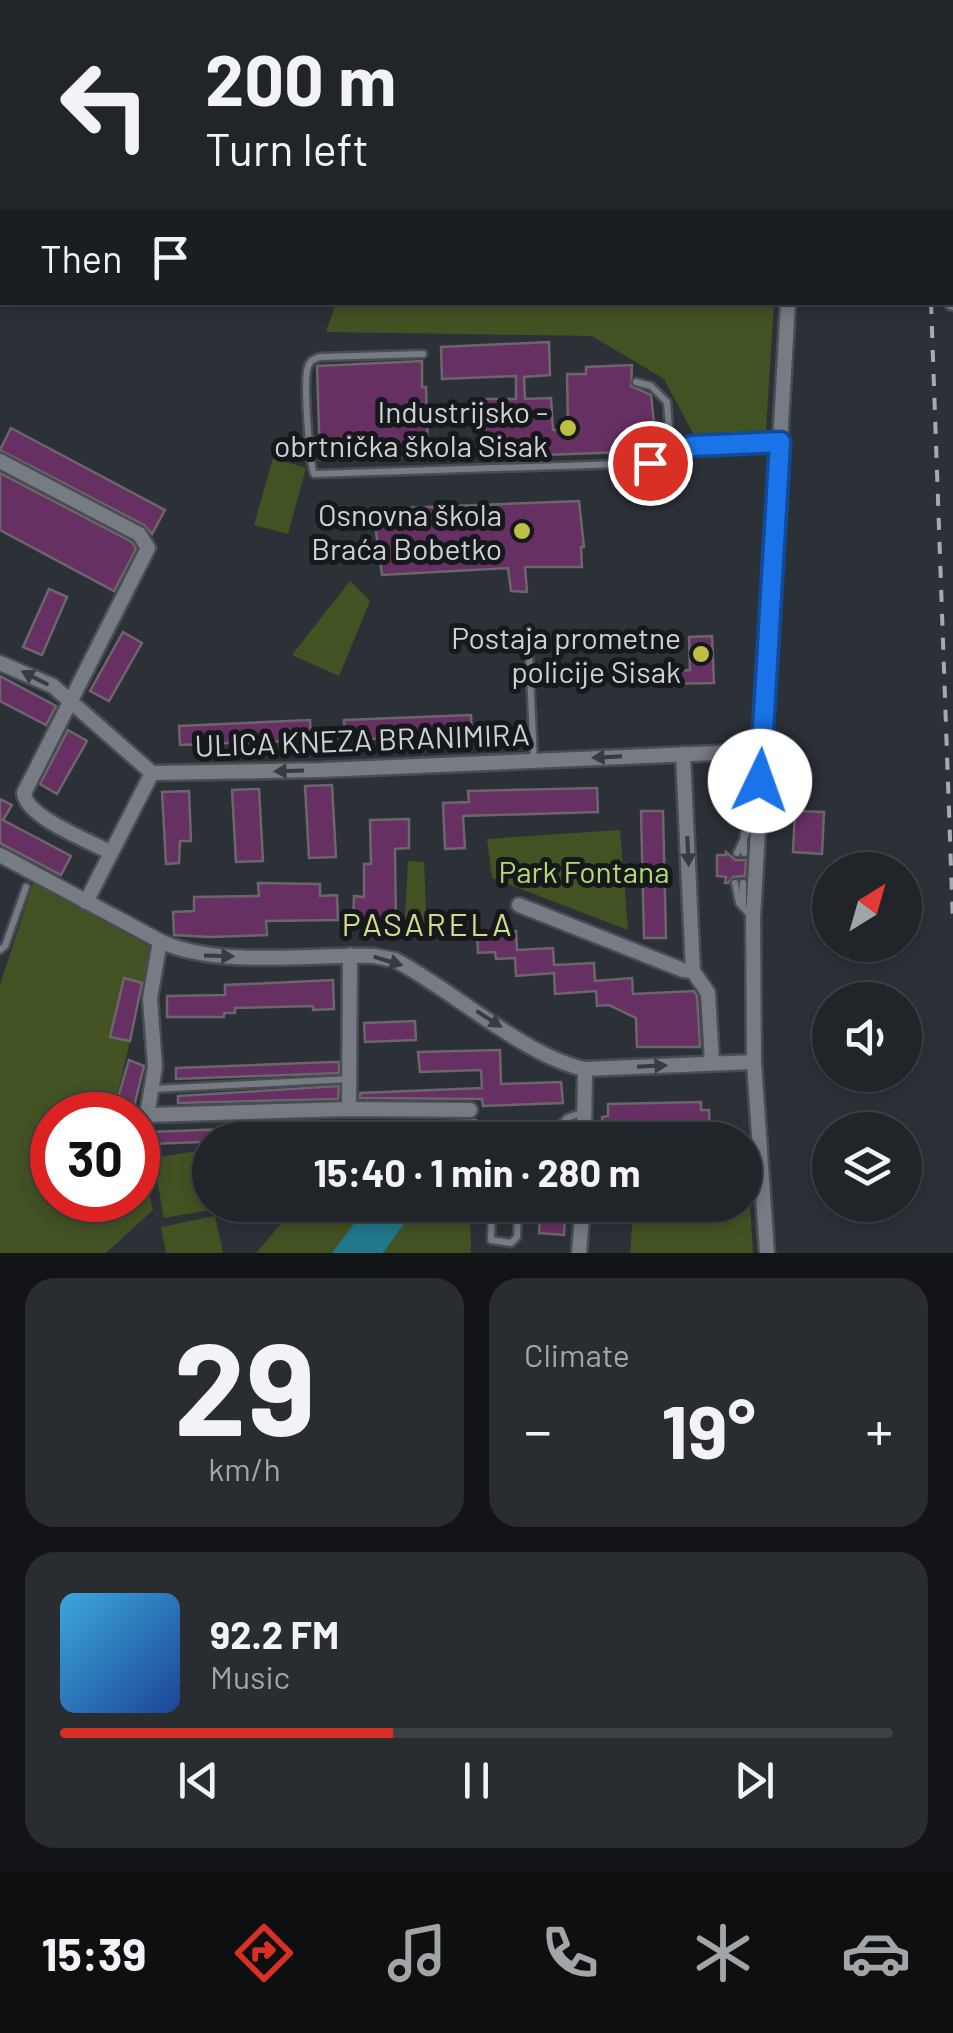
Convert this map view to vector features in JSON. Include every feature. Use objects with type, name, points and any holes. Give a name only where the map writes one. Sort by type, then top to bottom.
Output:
[{"type":"street","points":[[767,1253],[748,913],[762,750],[788,305]]},
{"type":"street","points":[[0,461],[140,534],[148,543],[23,798],[38,814],[110,852]]},
{"type":"street","name":"ULICA KNEZA BRANIMIRA","points":[[0,662],[32,675],[71,700],[152,773],[322,770],[762,750]]},
{"type":"street","points":[[683,754],[693,970],[708,993],[712,1063]]},
{"type":"street","points":[[86,902],[152,773]]},
{"type":"street","points":[[0,856],[160,941],[206,956],[350,955],[395,960],[540,1052],[568,1065],[585,1069],[754,1062]]},
{"type":"street","points":[[520,905],[682,970],[693,970]]},
{"type":"street","points":[[160,941],[150,998],[155,1067],[147,1115],[470,1110]]},
{"type":"street","points":[[349,1109],[350,955]]},
{"type":"street","points":[[585,1069],[585,1122]]},
{"type":"street","points":[[579,1253],[582,1222]]},
{"type":"lane","points":[[423,354],[316,358],[311,362],[308,395],[314,474],[650,463],[692,446],[780,442]]},
{"type":"lane","points":[[636,382],[651,386],[667,402],[671,454]]},
{"type":"lane","points":[[528,632],[534,760]]},
{"type":"lane","points":[[740,853],[744,833],[757,812]]},
{"type":"lane","points":[[739,883],[735,893],[748,913]]},
{"type":"lane","points":[[0,950],[5,946],[26,887]]},
{"type":"lane","points":[[150,1089],[351,1079]]},
{"type":"lane","points":[[564,1122],[572,1114],[585,1112]]},
{"type":"lane","points":[[492,1222],[491,1239],[502,1243],[516,1240],[517,1222]]},
{"type":"green space","points":[[335,305],[774,305],[766,430],[694,435],[664,379],[592,336],[326,332]]},
{"type":"green space","points":[[273,458],[306,468],[288,534],[254,525]]},
{"type":"green space","points":[[350,581],[370,601],[339,676],[292,655]]},
{"type":"green space","name":"Park Fontana","points":[[620,830],[628,930],[492,878],[487,839]]},
{"type":"green space","points":[[408,861],[424,862],[427,934],[404,935]]},
{"type":"green space","points":[[33,883],[153,948],[144,983],[125,979],[111,1036],[130,1041],[118,1092],[30,1092],[30,1222],[140,1222],[106,1253],[0,1253],[0,985]]},
{"type":"green space","points":[[192,1152],[192,1213],[164,1218],[160,1157]]},
{"type":"green space","points":[[192,1221],[216,1222],[223,1253],[166,1253],[161,1227]]},
{"type":"green space","points":[[282,1222],[470,1222],[471,1253],[256,1253]]},
{"type":"green space","points":[[632,1222],[751,1222],[753,1253],[630,1253]]},
{"type":"water","points":[[355,1222],[405,1222],[383,1253],[332,1253]]},
{"type":"building","points":[[549,342],[550,375],[524,377],[525,399],[551,398],[553,430],[568,430],[567,374],[586,374],[586,367],[632,365],[631,386],[651,395],[653,451],[486,457],[485,399],[516,399],[516,376],[442,379],[441,347]]},
{"type":"building","points":[[422,361],[428,450],[403,450],[403,457],[320,460],[317,366]]},
{"type":"building","points":[[11,428],[165,510],[152,534],[144,525],[0,450]]},
{"type":"building","points":[[0,473],[132,542],[136,549],[114,591],[0,530]]},
{"type":"building","points":[[579,501],[582,567],[525,567],[527,592],[511,591],[508,568],[382,575],[375,525],[380,525],[380,509]]},
{"type":"building","points":[[49,589],[67,597],[42,655],[23,647]]},
{"type":"building","points":[[123,632],[142,643],[109,701],[90,691]]},
{"type":"building","name":"Postaja prometne policije Sisak","points":[[712,636],[714,683],[659,684],[658,672],[690,670],[689,637]]},
{"type":"building","points":[[0,676],[56,706],[46,725],[0,701]]},
{"type":"building","points":[[471,715],[472,735],[345,740],[344,720]]},
{"type":"building","points":[[310,720],[311,740],[180,745],[179,726]]},
{"type":"building","points":[[68,730],[87,741],[57,794],[40,784]]},
{"type":"building","points":[[332,785],[336,857],[309,858],[305,786]]},
{"type":"building","points":[[597,788],[598,812],[463,816],[465,848],[445,849],[443,803],[469,802],[468,791]]},
{"type":"building","points":[[259,789],[263,861],[236,862],[232,790]]},
{"type":"building","points":[[189,791],[191,841],[180,841],[179,863],[166,864],[162,792]]},
{"type":"building","points":[[0,799],[12,805],[3,820],[71,856],[61,875],[0,843]]},
{"type":"building","points":[[641,811],[663,811],[666,938],[644,938]]},
{"type":"building","points":[[795,811],[824,812],[822,852],[793,852]]},
{"type":"building","points":[[409,819],[409,848],[395,849],[396,925],[353,924],[354,896],[364,897],[364,864],[371,864],[370,820]]},
{"type":"building","points":[[726,852],[735,860],[746,860],[745,876],[733,877],[728,883],[726,877],[717,876],[717,855]]},
{"type":"building","points":[[258,883],[320,884],[320,896],[337,895],[338,920],[266,921],[267,935],[174,935],[173,912],[194,911],[194,897],[259,896]]},
{"type":"building","points":[[516,931],[517,950],[553,948],[554,965],[594,963],[595,981],[632,978],[633,994],[694,991],[700,1047],[637,1047],[636,1018],[609,1005],[597,1006],[596,991],[555,994],[554,973],[516,976],[515,958],[496,959],[495,952],[478,953],[477,934]]},
{"type":"building","points":[[124,978],[142,983],[130,1041],[110,1037]]},
{"type":"building","points":[[333,980],[334,1009],[235,1008],[235,1013],[224,1013],[224,1017],[167,1017],[167,996],[225,995],[225,985]]},
{"type":"building","points":[[415,1021],[416,1040],[365,1042],[364,1023]]},
{"type":"building","points":[[500,1050],[501,1084],[561,1082],[563,1103],[483,1106],[482,1099],[360,1098],[360,1093],[482,1088],[481,1070],[420,1072],[418,1052]]},
{"type":"building","points":[[129,1060],[144,1066],[138,1092],[120,1092]]},
{"type":"building","points":[[339,1062],[339,1073],[176,1079],[176,1068]]},
{"type":"building","points":[[339,1086],[338,1099],[178,1103],[178,1096]]},
{"type":"building","points":[[701,1102],[701,1110],[709,1110],[709,1122],[602,1122],[602,1117],[608,1116],[608,1104]]},
{"type":"building","points":[[192,1130],[192,1142],[160,1144],[160,1132]]},
{"type":"building","points":[[540,1222],[565,1222],[564,1235],[539,1233]]},
{"type":"railway","points":[[931,305],[953,924]]},
{"type":"place","name":"Industrijsko - obrtnička škola Sisak","points":[[568,428]]},
{"type":"place","name":"Osnovna škola Braća Bobetko","points":[[522,531]]},
{"type":"place","name":"Postaja prometne policije Sisak","points":[[701,654]]},
{"type":"district","name":"PASARELA","points":[[428,923]]},
{"type":"route","points":[[650,463],[692,446],[780,442],[760,781]]}]
